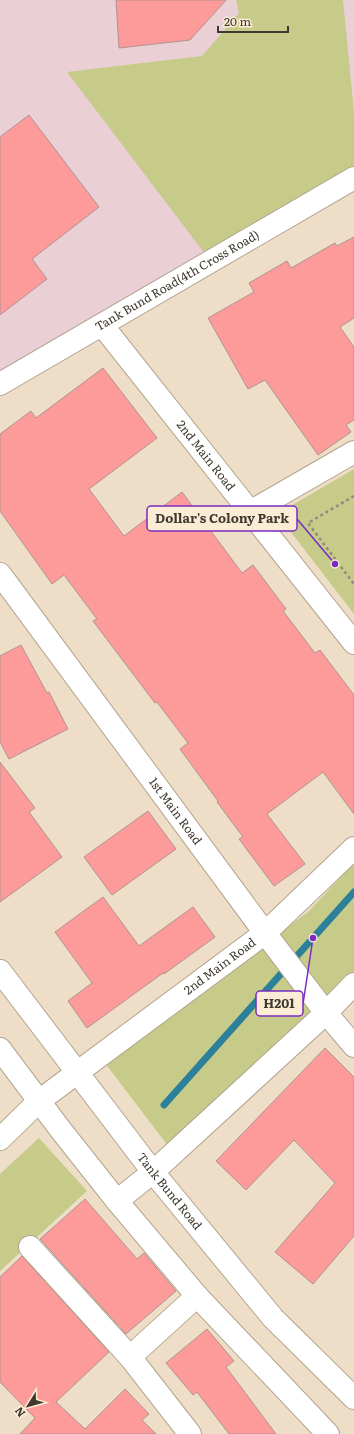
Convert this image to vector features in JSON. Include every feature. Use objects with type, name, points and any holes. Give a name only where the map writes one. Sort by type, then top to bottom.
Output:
[{"type":"street","name":"Tank Bund Road(4th Cross Road)","points":[[0,384],[354,178]]},
{"type":"street","name":"2nd Main Road","points":[[102,325],[354,643]]},
{"type":"street","points":[[250,512],[354,452]]},
{"type":"street","name":"1st Main Road","points":[[0,574],[268,938],[354,1046]]},
{"type":"street","name":"2nd Main Road","points":[[0,1139],[42,1106],[77,1073],[268,938],[354,848]]},
{"type":"street","name":"Tank Bund Road","points":[[0,971],[153,1172],[273,1318],[354,1398]]},
{"type":"street","points":[[118,1202],[153,1172],[320,1005],[354,984]]},
{"type":"street","points":[[0,1049],[42,1106],[118,1202],[197,1296],[328,1434]]},
{"type":"street","points":[[30,1247],[130,1356],[190,1434]]},
{"type":"street","points":[[130,1356],[197,1296]]},
{"type":"path","points":[[354,496],[308,523],[354,584]]},
{"type":"shaded area","points":[[0,0],[354,0],[354,167],[0,375]]},
{"type":"green space","points":[[236,0],[343,0],[354,113],[354,167],[205,254],[67,72],[202,56],[239,13]]},
{"type":"green space","points":[[354,469],[354,614],[277,514]]},
{"type":"green space","points":[[354,863],[354,972],[314,1015],[168,1146],[105,1063],[308,912]]},
{"type":"green space","points":[[39,1138],[87,1191],[0,1271],[0,1174]]},
{"type":"building","points":[[116,0],[226,0],[190,40],[119,48]]},
{"type":"building","points":[[29,115],[99,207],[32,259],[47,279],[0,315],[0,137]]},
{"type":"building","points":[[354,237],[354,318],[340,327],[354,347],[354,420],[346,425],[351,432],[318,455],[265,380],[248,389],[208,318],[254,292],[249,283],[287,261],[291,268],[335,243],[337,246]]},
{"type":"building","points":[[103,368],[157,438],[89,489],[124,536],[182,492],[242,573],[253,565],[286,609],[283,611],[315,653],[320,650],[354,695],[354,814],[323,772],[267,814],[305,864],[274,886],[239,839],[243,837],[180,749],[188,743],[157,702],[155,703],[93,621],[97,619],[64,575],[52,584],[0,511],[0,434],[31,411],[36,418]]},
{"type":"building","points":[[21,645],[47,693],[49,692],[68,729],[9,759],[0,742],[0,656]]},
{"type":"building","points":[[0,762],[35,808],[29,812],[62,857],[0,902]]},
{"type":"building","points":[[148,811],[176,849],[112,895],[84,857]]},
{"type":"building","points":[[103,897],[139,946],[193,907],[215,937],[87,1028],[68,1001],[92,983],[55,932]]},
{"type":"building","points":[[325,1048],[354,1077],[354,1236],[313,1284],[275,1252],[335,1183],[294,1140],[246,1190],[216,1161]]},
{"type":"building","points":[[85,1199],[137,1259],[144,1253],[176,1291],[126,1334],[40,1239]]},
{"type":"building","points":[[22,1256],[109,1352],[56,1402],[85,1429],[125,1389],[149,1414],[142,1420],[156,1434],[20,1434],[35,1418],[0,1382],[0,1277]]},
{"type":"building","points":[[207,1329],[234,1361],[226,1367],[276,1434],[229,1434],[197,1392],[193,1395],[166,1363]]},
{"type":"waterway","points":[[164,1105],[354,892]]},
{"type":"place","name":"Dollar's Colony Park","points":[[335,564]]},
{"type":"place","name":"H201","points":[[313,938]]}]
